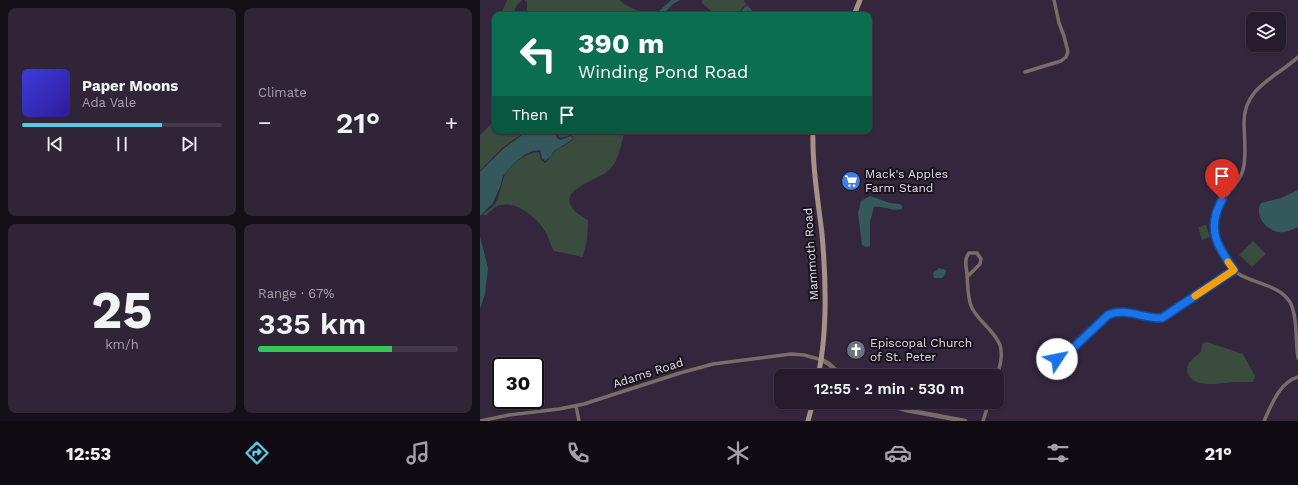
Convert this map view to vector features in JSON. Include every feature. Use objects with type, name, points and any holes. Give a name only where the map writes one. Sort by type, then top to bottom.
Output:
[{"type":"main road","points":[[855,12],[860,0]]},
{"type":"main road","name":"Mammoth Road","points":[[813,134],[813,159],[824,265],[824,326],[822,360],[820,369]]},
{"type":"main road","points":[[808,421],[811,409]]},
{"type":"street","points":[[1025,72],[1062,61],[1066,57],[1068,52],[1054,0]]},
{"type":"street","points":[[1298,57],[1257,89],[1249,100],[1245,109],[1244,119],[1244,162],[1242,173],[1222,200],[1216,212],[1214,221],[1214,232],[1217,244],[1234,270],[1240,275],[1280,292],[1291,303],[1297,316],[1296,341],[1298,358]]},
{"type":"street","points":[[967,277],[981,261],[977,252],[969,253],[966,257],[967,277],[971,305],[1000,346],[1001,360],[999,369]]},
{"type":"street","points":[[1069,352],[1057,344],[1050,347],[1049,352],[1050,356],[1057,359],[1069,352],[1108,315],[1116,312],[1162,318],[1234,270]]},
{"type":"street","name":"Adams Road","points":[[480,421],[509,415],[576,406],[600,400],[680,372],[713,364],[791,354],[804,355],[822,360]]},
{"type":"street","points":[[822,360],[834,369]]},
{"type":"street","points":[[1264,421],[1281,389],[1287,383],[1298,377]]},
{"type":"street","points":[[576,406],[579,421]]},
{"type":"street","points":[[903,409],[965,421]]},
{"type":"street","points":[[983,421],[987,409]]},
{"type":"shaded area","points":[[507,0],[522,0],[514,12],[502,12]]},
{"type":"shaded area","points":[[524,0],[620,0],[624,4],[640,12],[527,12],[527,2]]},
{"type":"shaded area","points":[[671,0],[680,0],[673,4],[665,12],[658,12]]},
{"type":"shaded area","points":[[702,0],[744,0],[746,4],[741,10],[742,12],[712,12],[702,3]]},
{"type":"shaded area","points":[[747,5],[753,12],[743,12],[742,10]]},
{"type":"shaded area","points":[[492,123],[492,134],[522,134],[502,148],[480,171],[480,135]]},
{"type":"shaded area","points":[[524,134],[557,134],[556,137],[560,140],[571,136],[573,139],[554,151],[545,161],[542,158],[540,150],[524,155],[513,164],[503,176],[493,203],[480,216],[480,172],[503,149]]},
{"type":"shaded area","points":[[559,134],[624,134],[618,157],[613,166],[604,174],[581,186],[570,196],[570,202],[573,209],[588,220],[587,239],[583,257],[554,251],[546,233],[541,226],[532,216],[520,208],[507,204],[495,208],[485,216],[483,214],[495,204],[504,177],[518,160],[528,154],[539,152],[541,160],[545,163],[554,152],[574,139],[571,135],[560,138],[558,136]]},
{"type":"shaded area","points":[[1298,190],[1298,227],[1289,231],[1279,232],[1274,231],[1262,222],[1259,213],[1261,203],[1281,198]]},
{"type":"shaded area","points":[[870,196],[890,203],[900,204],[902,209],[895,210],[874,207],[870,222],[870,246],[866,247],[862,245],[858,213],[861,201]]},
{"type":"shaded area","points":[[1206,225],[1210,237],[1202,240],[1198,227]]},
{"type":"shaded area","points":[[480,236],[488,268],[485,294],[480,309]]},
{"type":"shaded area","points":[[1253,241],[1266,254],[1252,267],[1239,255]]},
{"type":"shaded area","points":[[939,268],[946,270],[945,275],[942,278],[934,278],[933,273]]},
{"type":"shaded area","points":[[1207,342],[1243,354],[1255,376],[1253,382],[1203,384],[1192,379],[1188,374],[1187,367],[1201,352],[1202,344]]},
{"type":"slow traffic","points":[[1195,296],[1234,270],[1228,262]]},
{"type":"place","name":"Mack's Apples Farm Stand","points":[[851,181]]},
{"type":"place","name":"Episcopal Church of St. Peter","points":[[856,350]]},
{"type":"route","points":[[1057,359],[1069,352],[1104,317],[1116,312],[1128,312],[1162,318],[1234,270],[1217,244],[1214,232],[1214,216],[1222,200]]}]
